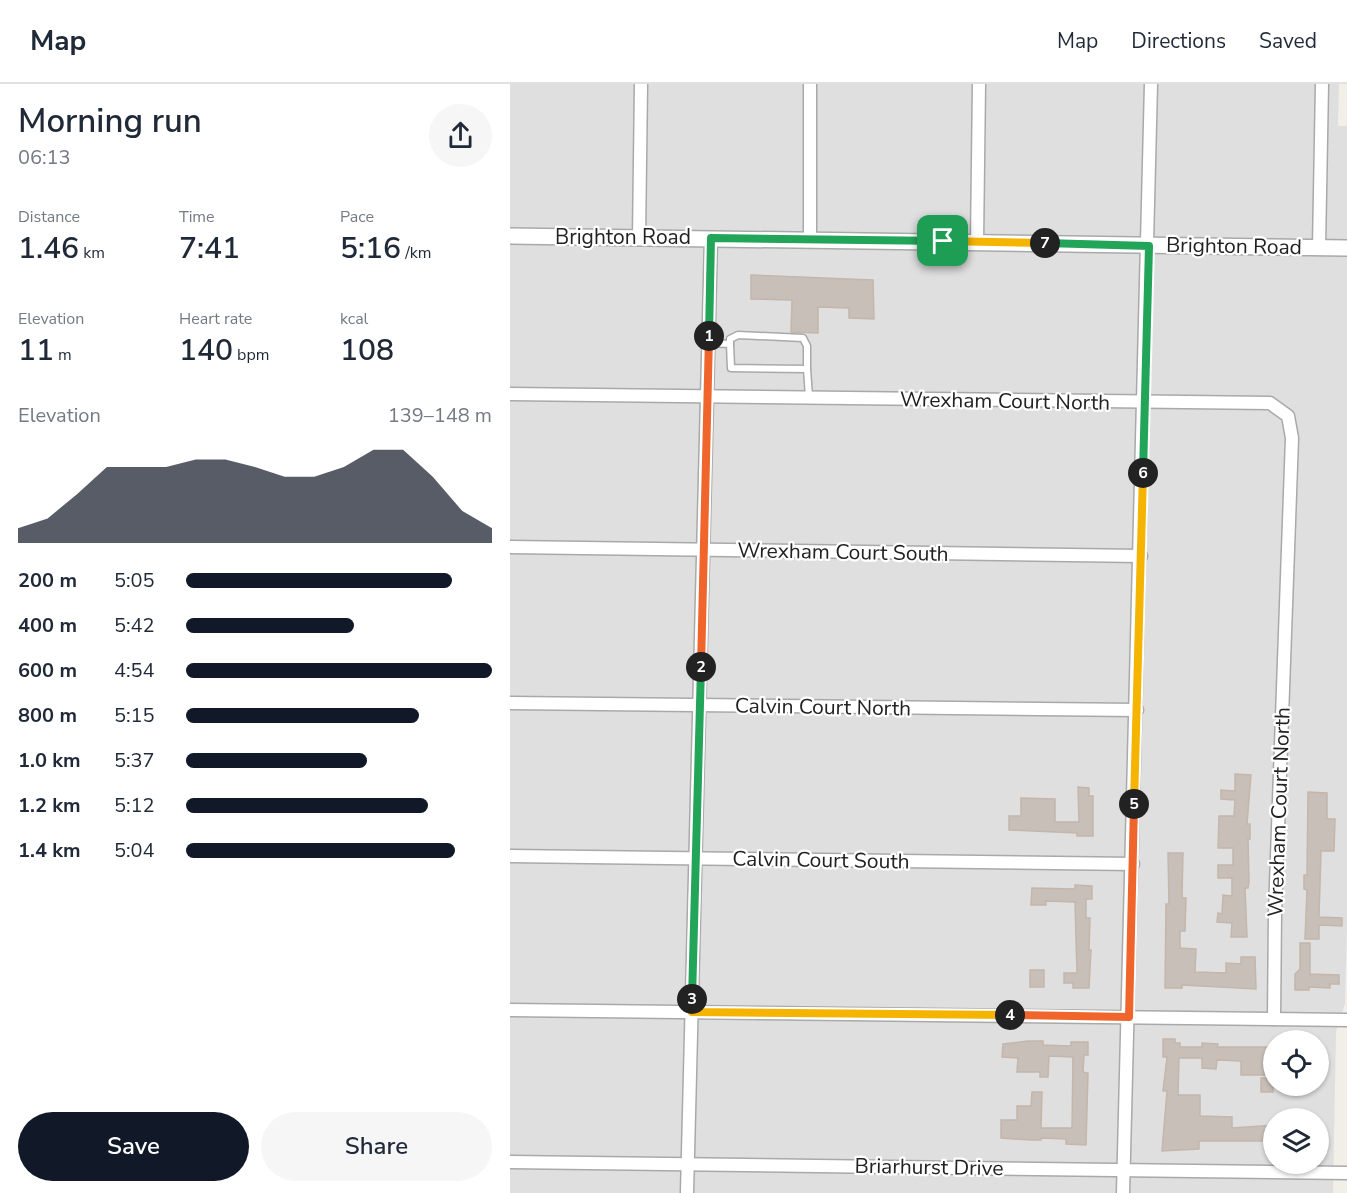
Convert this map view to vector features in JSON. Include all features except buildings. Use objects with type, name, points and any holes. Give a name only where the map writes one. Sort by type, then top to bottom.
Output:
[{"type":"street","points":[[639,238],[641,84]]},
{"type":"street","points":[[810,84],[810,240]]},
{"type":"street","points":[[977,242],[979,84]]},
{"type":"street","points":[[1123,1193],[1149,246],[1151,84]]},
{"type":"street","points":[[1319,247],[1322,84]]},
{"type":"street","name":"Brighton Road","points":[[510,236],[1347,248]]},
{"type":"street","points":[[687,1193],[711,238]]},
{"type":"street","name":"Wrexham Court North","points":[[510,394],[1270,404],[1288,416],[1292,438],[1275,900],[1274,1019]]},
{"type":"street","name":"Wrexham Court South","points":[[510,547],[1141,556]]},
{"type":"street","name":"Calvin Court North","points":[[510,703],[1137,710]]},
{"type":"street","name":"Calvin Court South","points":[[510,856],[1133,864]]},
{"type":"street","points":[[510,1010],[1347,1018]]},
{"type":"street","name":"Briarhurst Drive","points":[[510,1162],[1347,1173]]},
{"type":"lane","points":[[807,369],[731,368],[730,339],[738,335],[803,338],[807,346],[809,398]]},
{"type":"lane","points":[[708,343],[730,344]]},
{"type":"shaded area","points":[[510,84],[1339,84],[1338,126],[1347,126],[1347,924],[1345,1004],[1336,1032],[1333,1193],[510,1193]]},
{"type":"route","points":[[711,238],[943,241],[1149,246],[1129,1017],[692,1012],[711,238]]}]
